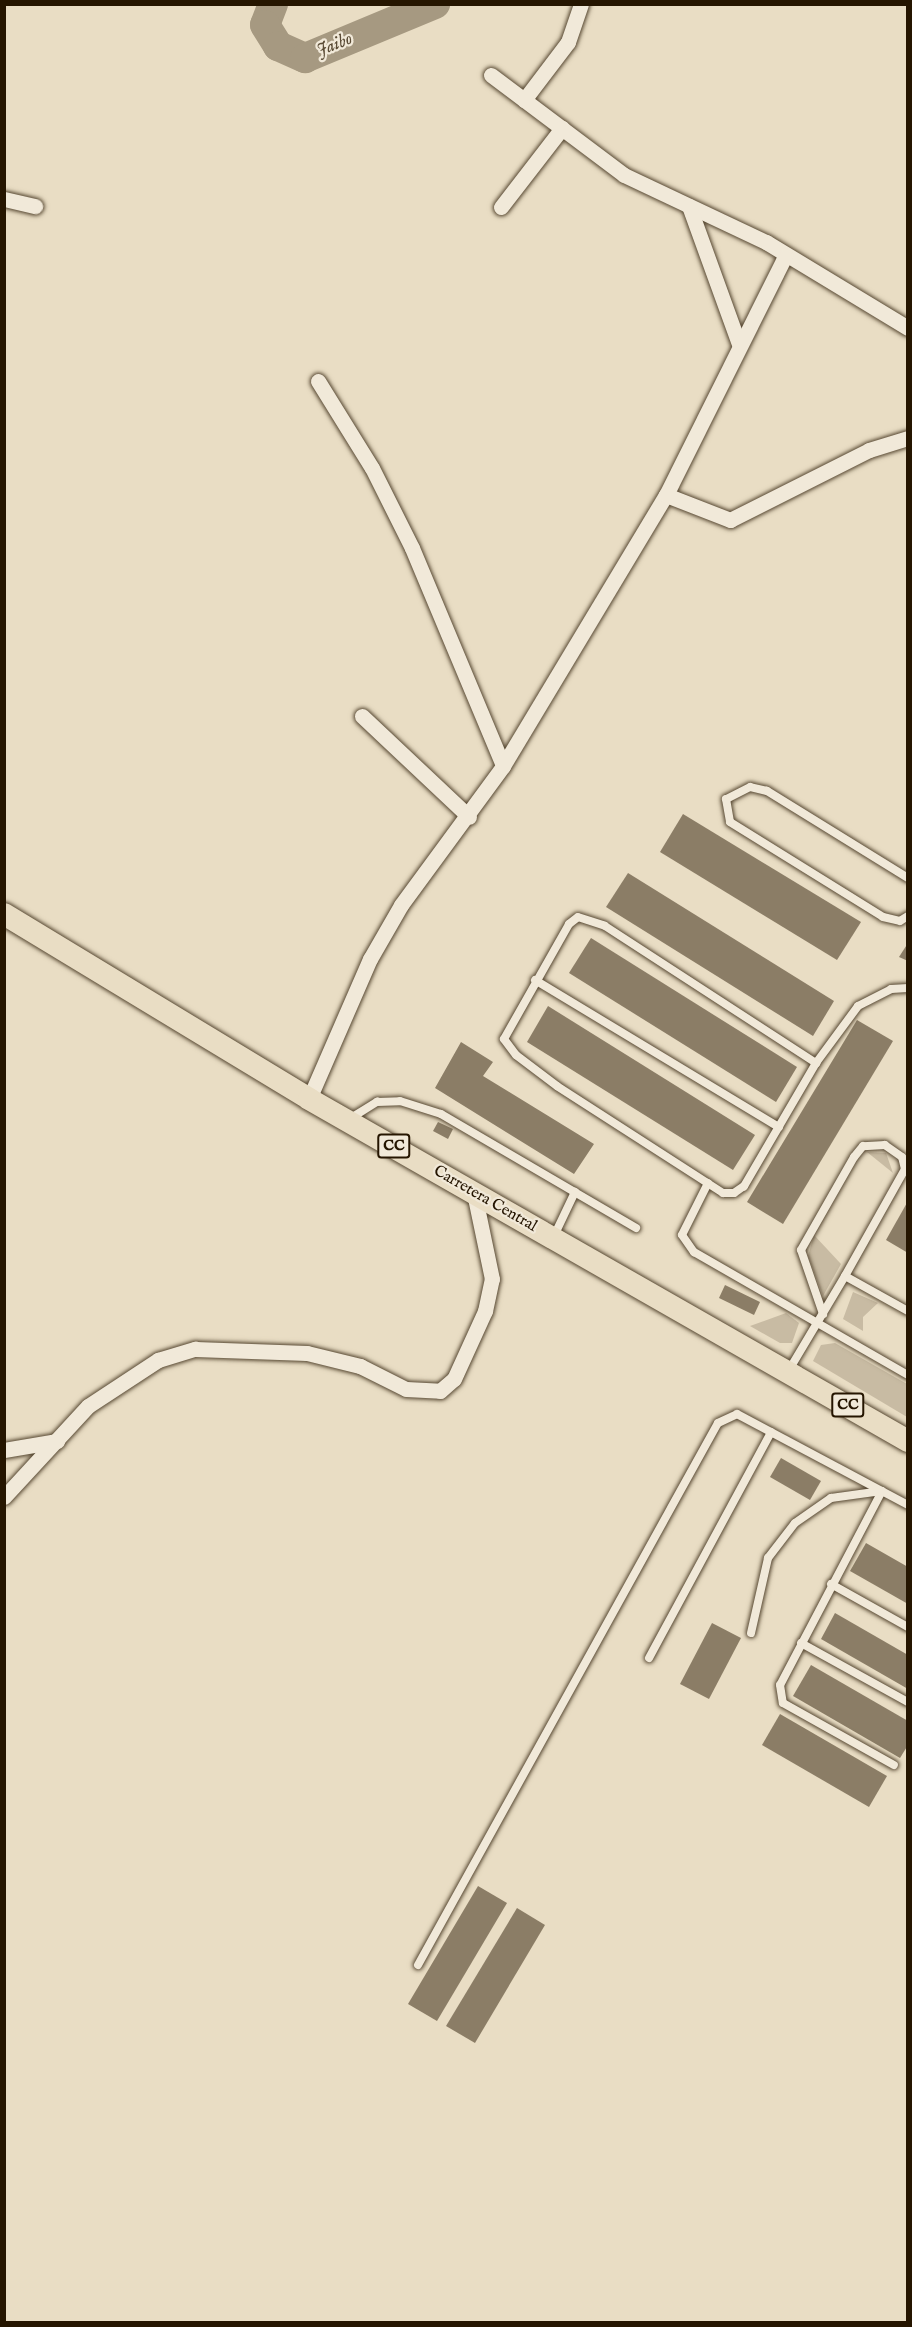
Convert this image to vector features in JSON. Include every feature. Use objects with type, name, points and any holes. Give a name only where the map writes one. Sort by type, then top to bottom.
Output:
[{"type":"main road","name":"Carretera Central","points":[[4,914],[309,1099],[789,1370],[908,1441]]},
{"type":"street","points":[[524,100],[568,42],[580,4]]},
{"type":"street","points":[[491,75],[624,175],[785,256],[908,328]]},
{"type":"street","points":[[501,207],[562,128]]},
{"type":"street","points":[[4,199],[34,206]]},
{"type":"street","points":[[689,206],[739,344]]},
{"type":"street","points":[[309,1099],[375,950],[401,905],[469,816],[503,766],[666,495],[739,344],[785,256]]},
{"type":"street","points":[[318,381],[372,468],[412,548],[503,766]]},
{"type":"street","points":[[666,495],[730,520],[869,450],[908,438]]},
{"type":"street","points":[[362,716],[469,816]]},
{"type":"street","points":[[4,1497],[88,1406],[124,1379],[158,1360],[195,1349],[307,1353],[360,1366],[406,1389],[440,1391],[453,1379],[485,1311],[492,1279],[474,1193]]},
{"type":"street","points":[[4,1450],[57,1441]]},
{"type":"lane","points":[[908,878],[767,791],[750,787],[726,799],[730,822],[883,917],[900,921],[908,916]]},
{"type":"lane","points":[[816,1063],[592,918],[569,924],[507,1027],[504,1039],[516,1055],[723,1193],[744,1186],[816,1063],[858,1006],[891,989],[908,988]]},
{"type":"lane","points":[[535,980],[779,1126]]},
{"type":"lane","points":[[348,1119],[377,1102],[410,1104],[441,1114],[636,1228]]},
{"type":"lane","points":[[789,1370],[823,1314],[845,1276],[905,1169],[902,1157],[885,1144],[863,1146],[854,1157],[801,1250],[823,1314]]},
{"type":"lane","points":[[708,1183],[682,1235],[694,1252],[908,1375]]},
{"type":"lane","points":[[553,1237],[575,1192]]},
{"type":"lane","points":[[845,1276],[908,1311]]},
{"type":"lane","points":[[418,1965],[718,1423],[737,1414],[908,1505]]},
{"type":"lane","points":[[649,1658],[771,1432]]},
{"type":"lane","points":[[882,1491],[831,1584],[780,1685],[783,1703],[894,1765]]},
{"type":"lane","points":[[751,1633],[768,1558],[795,1524],[831,1498],[882,1491]]},
{"type":"lane","points":[[831,1584],[908,1627]]},
{"type":"lane","points":[[801,1643],[908,1702]]},
{"type":"shaded area","points":[[867,1152],[886,1153],[893,1173]]},
{"type":"shaded area","points":[[814,1235],[841,1264],[823,1296],[808,1256]]},
{"type":"shaded area","points":[[853,1292],[878,1303],[863,1317],[863,1331],[843,1319]]},
{"type":"shaded area","points":[[786,1313],[799,1323],[792,1343],[780,1343],[750,1326]]},
{"type":"shaded area","points":[[835,1343],[907,1384],[907,1417],[813,1361],[821,1345]]},
{"type":"building","points":[[683,814],[861,922],[837,960],[660,852]]},
{"type":"building","points":[[628,873],[834,1001],[813,1036],[606,907]]},
{"type":"building","points":[[591,938],[797,1067],[776,1102],[569,973]]},
{"type":"building","points":[[908,943],[908,961],[899,957]]},
{"type":"building","points":[[548,1006],[755,1135],[733,1170],[527,1042]]},
{"type":"building","points":[[857,1020],[893,1041],[783,1224],[747,1202]]},
{"type":"building","points":[[461,1042],[493,1062],[483,1076],[594,1144],[574,1174],[435,1088]]},
{"type":"building","points":[[438,1122],[453,1129],[448,1139],[433,1131]]},
{"type":"building","points":[[908,1201],[908,1253],[886,1240]]},
{"type":"building","points":[[725,1285],[760,1302],[754,1315],[719,1298]]},
{"type":"building","points":[[781,1458],[821,1481],[810,1500],[770,1477]]},
{"type":"building","points":[[866,1543],[908,1567],[908,1604],[850,1571]]},
{"type":"building","points":[[835,1613],[908,1655],[908,1689],[821,1639]]},
{"type":"building","points":[[712,1623],[741,1638],[709,1699],[680,1684]]},
{"type":"building","points":[[811,1665],[908,1721],[908,1745],[900,1758],[793,1696]]},
{"type":"building","points":[[780,1714],[887,1776],[869,1807],[762,1745]]},
{"type":"building","points":[[478,1886],[507,1903],[437,2021],[408,2004]]},
{"type":"building","points":[[517,1908],[545,1925],[475,2043],[446,2026]]},
{"type":"waterway","name":"Jaibo","points":[[273,4],[265,25],[278,46],[305,58],[435,4]]}]
